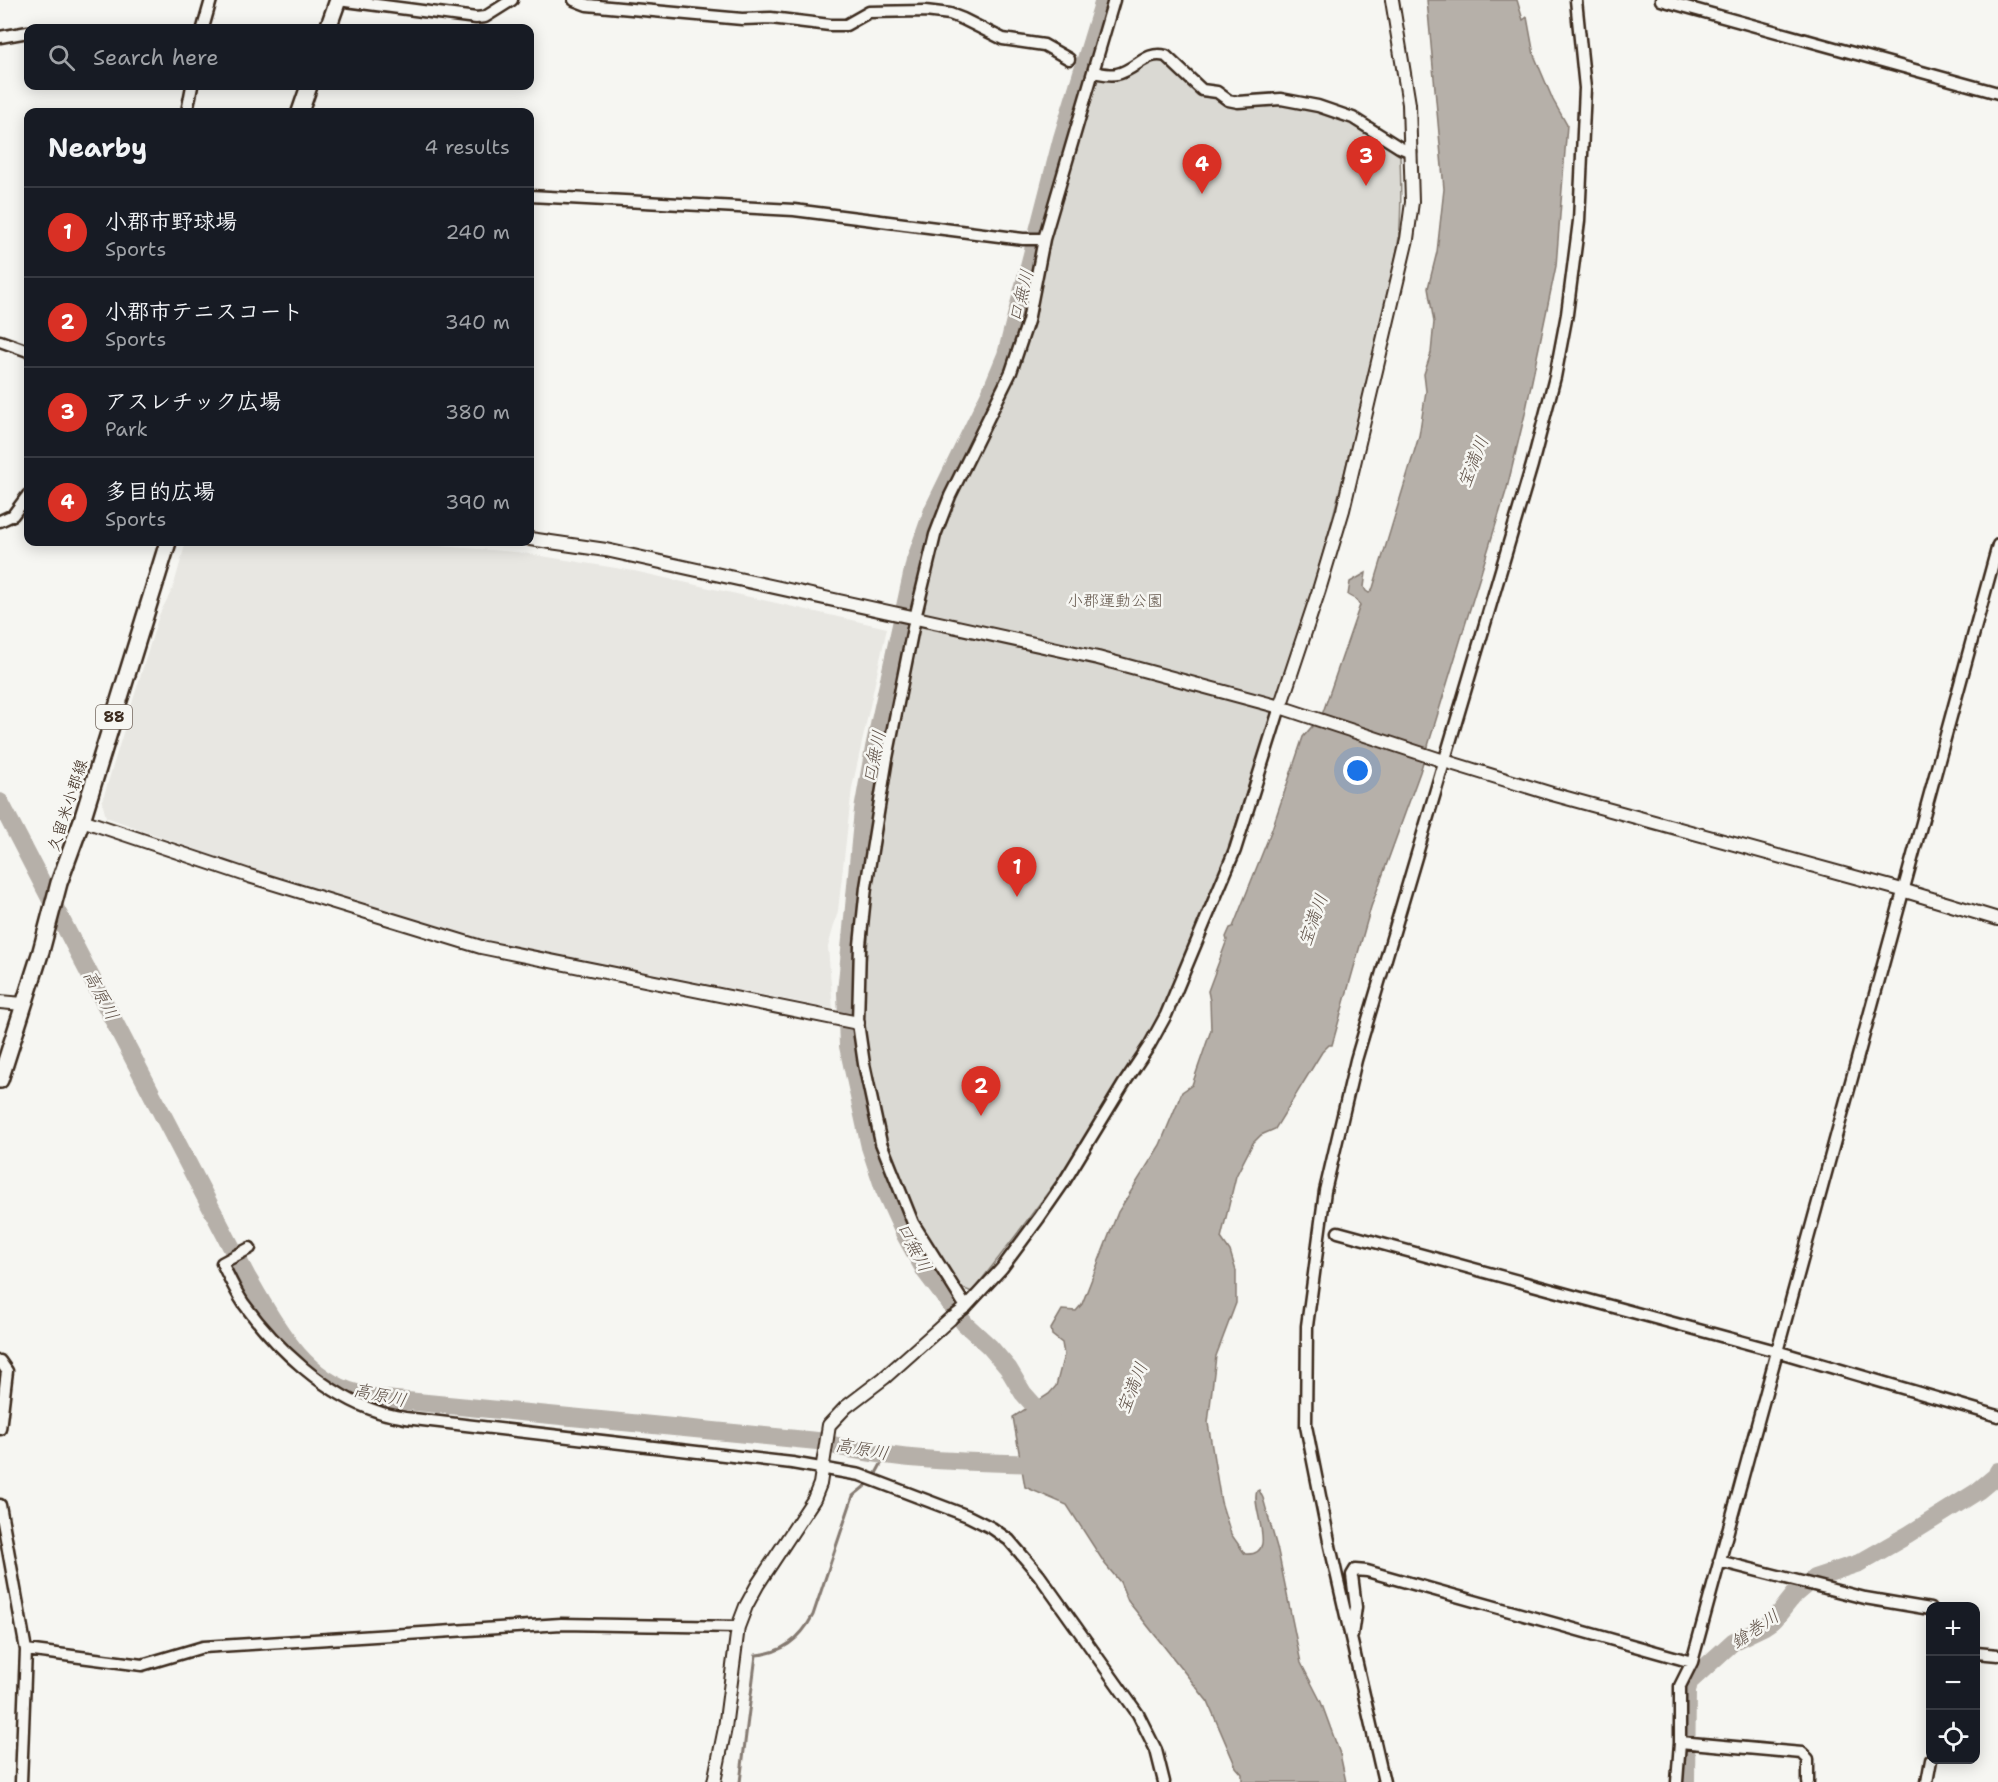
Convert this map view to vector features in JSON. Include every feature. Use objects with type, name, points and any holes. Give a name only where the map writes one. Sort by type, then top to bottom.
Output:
[{"type":"main road","points":[[329,24],[338,0]]},
{"type":"main road","points":[[301,108],[308,90]]},
{"type":"main road","name":"久留米小郡線","points":[[0,1080],[57,891],[82,820],[167,546]]},
{"type":"street","points":[[204,24],[211,0]]},
{"type":"street","points":[[338,0],[476,18],[485,17],[512,0]]},
{"type":"street","points":[[574,0],[587,5],[742,19],[771,18],[831,25],[846,25],[868,12],[925,11],[950,14],[1003,39],[1044,45],[1069,59]]},
{"type":"street","points":[[966,1307],[913,1223],[881,1143],[864,1064],[858,1023],[860,945],[866,887],[887,758],[915,618],[935,535],[950,496],[1011,372],[1028,321],[1044,239],[1114,0]]},
{"type":"street","points":[[714,1782],[725,1728],[738,1627],[746,1606],[820,1484],[829,1425],[846,1407],[884,1378],[966,1307],[1002,1268],[1064,1182],[1166,1015],[1235,850],[1286,709],[1343,510],[1407,239],[1412,202],[1409,104],[1392,0]]},
{"type":"street","points":[[1384,1782],[1306,1426],[1307,1326],[1325,1191],[1370,1009],[1532,465],[1555,377],[1567,314],[1579,221],[1585,88],[1576,0]]},
{"type":"street","points":[[1661,0],[1998,93]]},
{"type":"street","points":[[0,37],[24,33]]},
{"type":"street","points":[[1093,72],[1116,75],[1149,56],[1166,56],[1202,90],[1216,92],[1228,100],[1238,102],[1281,99],[1318,106],[1353,118],[1399,147],[1412,152]]},
{"type":"street","points":[[188,108],[191,90]]},
{"type":"street","points":[[534,196],[794,210],[1023,239],[1044,239]]},
{"type":"street","points":[[0,341],[24,350]]},
{"type":"street","points":[[0,521],[13,515],[24,500]]},
{"type":"street","points":[[534,540],[606,550],[1108,660],[1286,709],[1443,761],[1998,919]]},
{"type":"street","points":[[1677,1782],[1680,1686],[1692,1662],[1998,545]]},
{"type":"street","points":[[82,820],[249,876],[481,947],[858,1023]]},
{"type":"street","points":[[0,1002],[23,1004]]},
{"type":"street","points":[[1338,1232],[1776,1351],[1998,1416]]},
{"type":"street","points":[[249,1249],[222,1263],[243,1302],[269,1334],[307,1371],[341,1394],[378,1412],[405,1418],[823,1467],[860,1475],[968,1516],[992,1528],[1009,1540],[1040,1575],[1138,1714],[1156,1750],[1164,1782]]},
{"type":"street","points":[[0,1360],[6,1371],[0,1429]]},
{"type":"street","points":[[0,1505],[26,1650],[21,1782]]},
{"type":"street","points":[[1719,1561],[1865,1598],[1926,1608]]},
{"type":"street","points":[[1351,1638],[1356,1607],[1352,1575],[1355,1570],[1367,1570],[1692,1662]]},
{"type":"street","points":[[26,1650],[142,1665],[204,1647],[419,1633],[561,1624],[738,1627]]},
{"type":"street","points":[[1980,1653],[1998,1655]]},
{"type":"street","points":[[1680,1742],[1802,1753],[1808,1759],[1808,1782]]},
{"type":"street","points":[[1927,1782],[1930,1764]]},
{"type":"shaded area","points":[[185,546],[440,546],[517,552],[634,571],[887,628],[852,788],[838,911],[828,947],[833,1009],[482,939],[227,861],[106,817],[102,802],[159,615],[173,588]]},
{"type":"green space","name":"小郡運動公園","points":[[1153,58],[1164,58],[1206,93],[1295,104],[1350,120],[1372,134],[1400,156],[1399,237],[1389,291],[1367,382],[1318,570],[1230,843],[1202,921],[1170,996],[1111,1100],[1044,1198],[972,1292],[957,1286],[916,1221],[884,1138],[867,1065],[862,1008],[863,974],[868,939],[867,909],[888,758],[937,545],[953,500],[1013,373],[1095,78],[1111,78]]},
{"type":"water","name":"宝満川","points":[[1427,0],[1517,0],[1523,20],[1527,17],[1534,55],[1553,100],[1567,125],[1556,266],[1507,488],[1420,772],[1371,907],[1332,1045],[1322,1052],[1275,1129],[1261,1135],[1253,1143],[1236,1176],[1221,1238],[1230,1251],[1236,1271],[1236,1303],[1216,1356],[1208,1423],[1221,1502],[1231,1534],[1245,1554],[1255,1553],[1261,1548],[1262,1530],[1257,1508],[1257,1491],[1259,1490],[1263,1498],[1278,1551],[1301,1663],[1321,1702],[1340,1754],[1346,1782],[1242,1782],[1242,1774],[1236,1767],[1208,1702],[1128,1601],[1120,1582],[1105,1564],[1067,1505],[1025,1487],[1013,1417],[1049,1394],[1056,1386],[1064,1355],[1062,1343],[1052,1335],[1051,1329],[1062,1310],[1076,1311],[1082,1304],[1118,1212],[1160,1145],[1182,1092],[1192,1085],[1211,1030],[1208,991],[1227,940],[1226,937],[1230,928],[1233,927],[1272,829],[1303,737],[1322,715],[1360,605],[1357,600],[1348,595],[1350,582],[1366,573],[1364,587],[1369,593],[1373,588],[1419,436],[1426,391],[1424,374],[1431,353],[1434,322],[1428,288],[1437,252],[1444,189]]},
{"type":"waterway","name":"口無川","points":[[1051,1418],[1040,1412],[1023,1393],[1008,1368],[990,1347],[965,1324],[925,1271],[905,1235],[884,1189],[870,1147],[848,1046],[846,993],[863,810],[874,748],[915,561],[933,510],[1006,355],[1062,138],[1104,0]]},
{"type":"waterway","name":"高原川","points":[[0,802],[247,1277],[279,1330],[304,1361],[319,1375],[356,1393],[386,1399],[817,1441],[901,1457],[1044,1464]]},
{"type":"waterway","points":[[874,1477],[886,1455]]},
{"type":"waterway","name":"鎗巻川","points":[[1686,1782],[1689,1682],[1734,1641],[1775,1619],[1794,1595],[1814,1578],[1859,1563],[1908,1535],[1978,1491],[1996,1476],[1998,1471]]},
{"type":"waterway","points":[[740,1782],[756,1655],[783,1648],[803,1631],[813,1615],[853,1496],[870,1482]]},
{"type":"place","name":"アスレチック広場","points":[[1366,186]]},
{"type":"place","name":"多目的広場","points":[[1202,194]]},
{"type":"place","name":"小郡市野球場","points":[[1017,897]]},
{"type":"place","name":"小郡市テニスコート","points":[[981,1116]]}]
